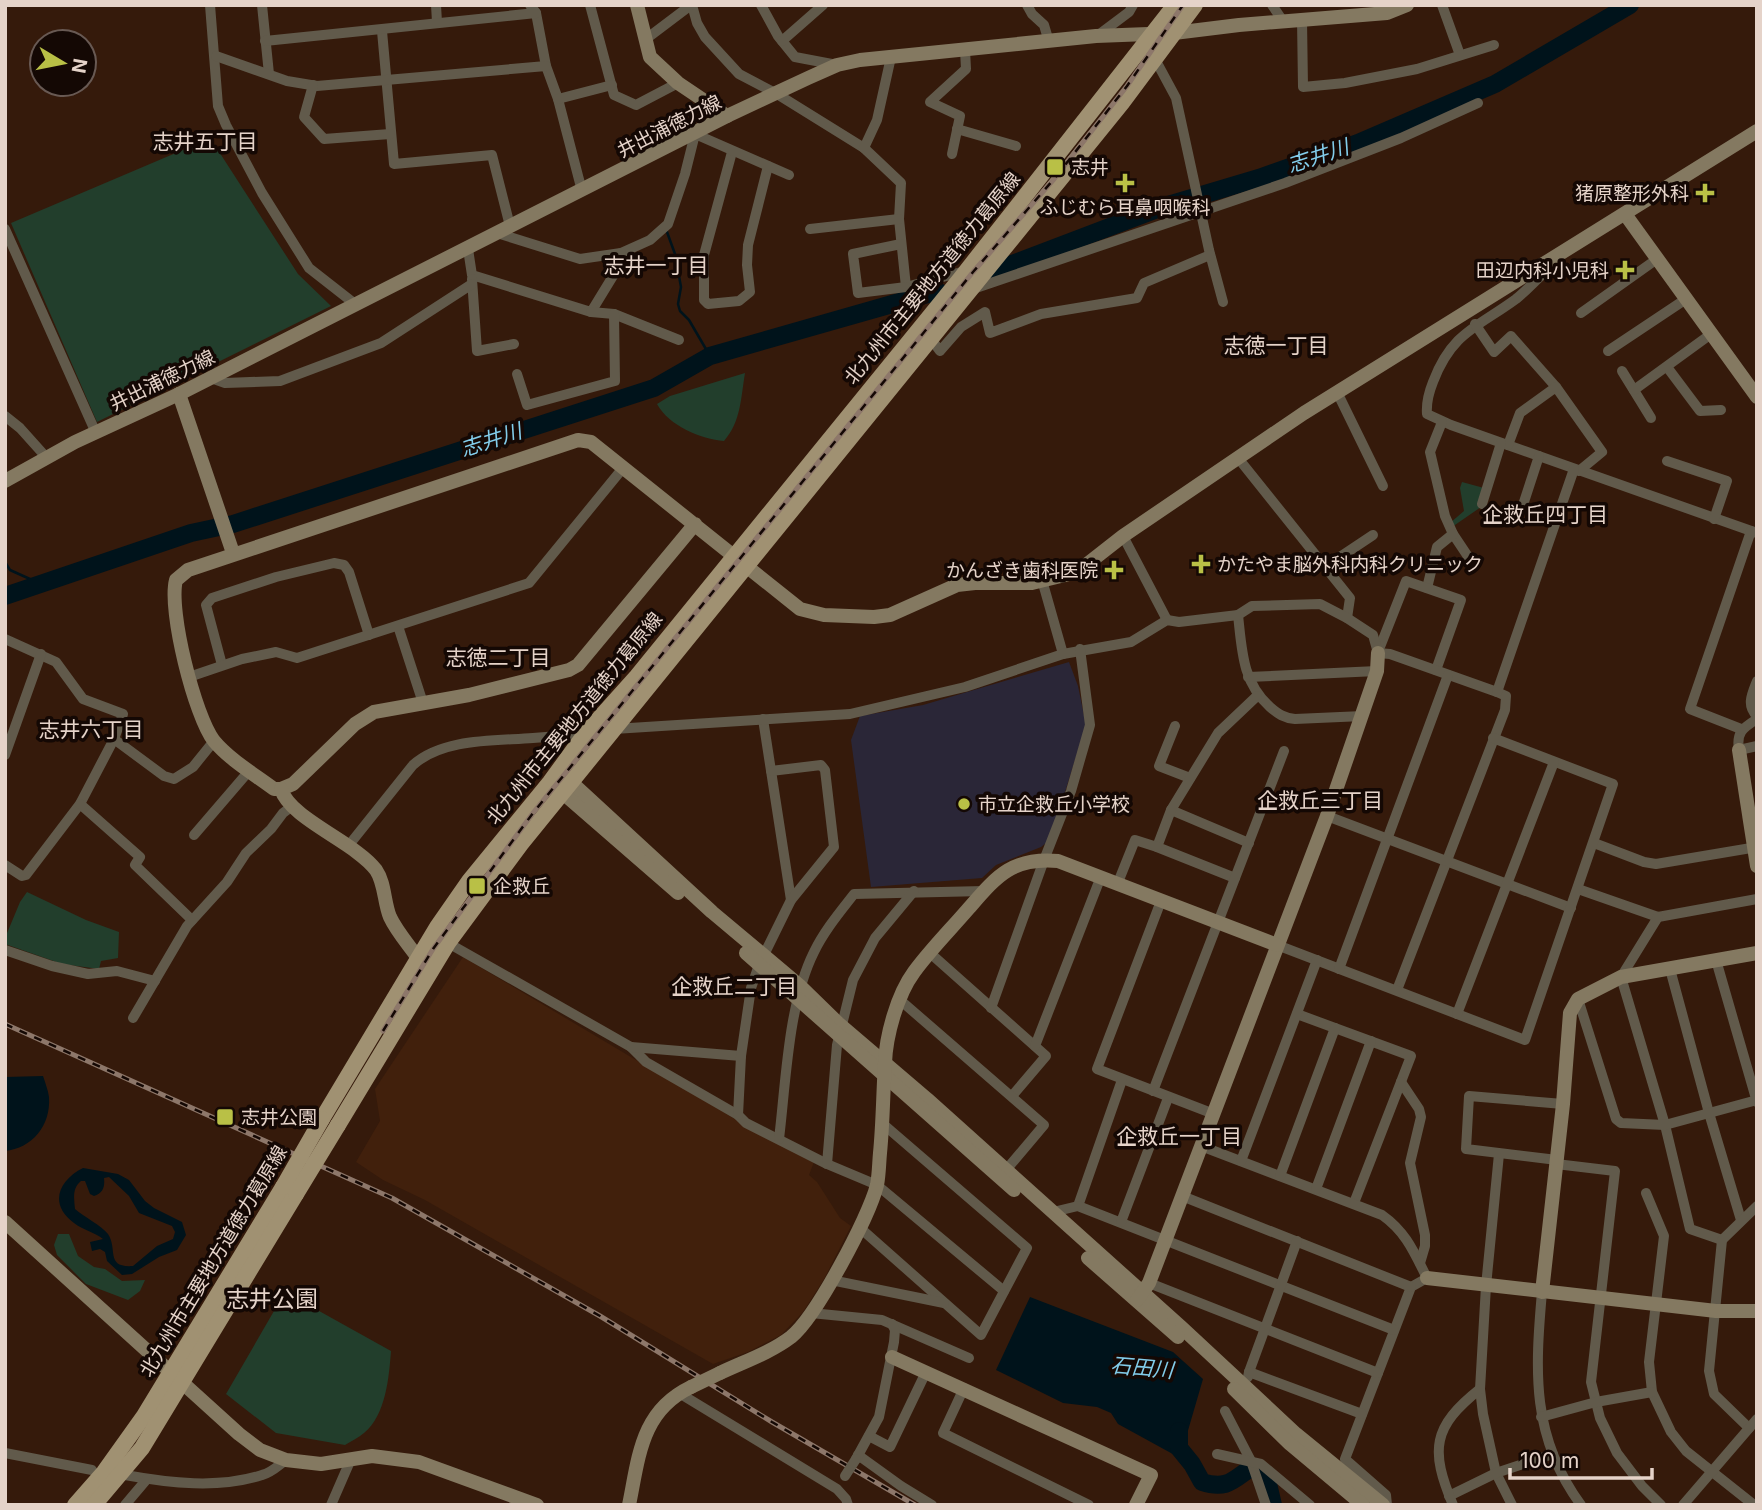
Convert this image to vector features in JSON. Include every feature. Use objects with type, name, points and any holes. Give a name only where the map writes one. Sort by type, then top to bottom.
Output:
[{"type":"main road","name":"北九州市主要地方道徳力葛原線","points":[[94,1505],[142,1448],[177,1377],[290,1190],[338,1125],[448,943],[521,844],[747,565],[926,333],[966,271],[1155,34],[1175,5]]},
{"type":"main road","name":"北九州市主要地方道徳力葛原線","points":[[290,1190],[322,1119],[418,958],[469,881],[733,556],[926,333],[969,290],[1122,103],[1195,5]]},
{"type":"main road","name":"北九州市主要地方道徳力葛原線","points":[[75,1505],[177,1377]]},
{"type":"street","points":[[210,5],[218,106],[261,192],[309,268],[355,304]]},
{"type":"street","points":[[262,5],[269,74]]},
{"type":"street","points":[[436,5],[437,22]]},
{"type":"street","points":[[590,5],[614,95],[636,105],[678,83]]},
{"type":"street","points":[[637,5],[650,57],[678,83],[727,117]]},
{"type":"street","points":[[646,39],[692,5],[697,23],[705,37],[739,74],[777,94],[864,148],[901,183],[899,219],[906,287]]},
{"type":"street","points":[[761,5],[782,41],[795,57],[837,65]]},
{"type":"street","points":[[782,41],[823,5]]},
{"type":"street","points":[[1027,5],[1044,25],[1049,42]]},
{"type":"street","points":[[1097,36],[1129,12],[1133,5]]},
{"type":"street","points":[[1272,5],[1283,22]]},
{"type":"street","name":"井出浦徳力線","points":[[5,481],[46,457],[179,394],[727,117],[837,65],[860,60],[1097,36],[1174,33],[1204,28],[1387,13],[1407,5]]},
{"type":"street","points":[[1442,5],[1460,55]]},
{"type":"street","points":[[265,41],[382,30],[533,9],[546,66],[558,99],[582,191]]},
{"type":"street","points":[[1302,20],[1303,88],[1417,69],[1494,45]]},
{"type":"street","points":[[382,30],[394,164],[492,155],[510,226]]},
{"type":"street","points":[[953,154],[960,116],[930,102],[966,69],[965,50]]},
{"type":"street","points":[[216,56],[287,81],[313,85],[546,66]]},
{"type":"street","points":[[864,148],[877,120],[891,57]]},
{"type":"street","points":[[1155,59],[1176,99],[1200,212],[1223,302]]},
{"type":"street","points":[[313,85],[304,117],[324,139],[390,134]]},
{"type":"street","points":[[558,99],[612,86]]},
{"type":"street","points":[[969,290],[1285,183],[1478,103]]},
{"type":"street","points":[[957,129],[1016,146]]},
{"type":"street","points":[[695,524],[578,665],[558,673],[374,712],[364,717],[293,784],[281,789],[274,789],[214,741],[203,722],[189,677],[174,594],[176,580],[188,570],[578,440],[591,442],[695,524],[733,556],[747,565],[800,609],[824,615],[890,615],[957,585],[1042,580],[1069,574],[1086,565],[1337,392],[1757,131]]},
{"type":"street","points":[[497,233],[580,259],[621,253],[650,240],[668,225],[695,134],[789,175]]},
{"type":"street","points":[[732,152],[704,255],[704,300],[708,304],[739,301],[750,292],[748,245],[768,166]]},
{"type":"street","points":[[1625,214],[1757,397]]},
{"type":"street","points":[[810,229],[899,219]]},
{"type":"street","points":[[5,229],[96,433]]},
{"type":"street","points":[[901,244],[853,254],[858,293],[906,287],[966,271]]},
{"type":"street","points":[[468,249],[477,351],[514,344]]},
{"type":"street","points":[[591,312],[613,276],[621,253]]},
{"type":"street","points":[[926,333],[940,351],[961,327],[985,312],[990,333],[1041,314],[1137,298],[1144,283],[1210,255]]},
{"type":"street","points":[[1581,313],[1657,259]]},
{"type":"street","points":[[1544,265],[1544,273],[1517,298],[1475,324],[1453,344],[1439,364],[1430,388],[1426,403],[1427,414],[1442,422],[1754,532],[1690,709],[1741,729]]},
{"type":"street","points":[[211,378],[225,383],[280,381],[381,343],[472,280],[591,312],[614,314],[679,340]]},
{"type":"street","points":[[1608,351],[1686,299]]},
{"type":"street","points":[[517,374],[527,405],[615,381],[614,314]]},
{"type":"street","points":[[1475,324],[1494,352],[1511,336],[1556,387],[1602,452],[1576,470],[1497,692]]},
{"type":"street","points":[[1634,390],[1712,334]]},
{"type":"street","points":[[1667,367],[1700,411],[1721,410]]},
{"type":"street","points":[[1622,371],[1651,418]]},
{"type":"street","points":[[1482,504],[1504,444],[1520,413],[1556,387]]},
{"type":"street","points":[[1337,392],[1383,486]]},
{"type":"street","points":[[179,394],[233,553]]},
{"type":"street","points":[[5,416],[20,428],[46,457]]},
{"type":"street","points":[[1442,422],[1430,452],[1445,516],[1469,558]]},
{"type":"street","points":[[1522,508],[1539,456]]},
{"type":"street","points":[[1238,458],[1350,598],[1347,618]]},
{"type":"street","points":[[1667,461],[1727,481],[1714,519]]},
{"type":"street","points":[[189,677],[222,665],[276,652],[297,658],[529,583],[623,468]]},
{"type":"street","points":[[1427,588],[1437,547],[1453,534]]},
{"type":"street","points":[[1325,567],[1373,535]]},
{"type":"street","points":[[1123,537],[1167,620]]},
{"type":"street","points":[[222,665],[206,605],[212,598],[275,577],[334,562],[344,565],[349,572],[369,635]]},
{"type":"street","points":[[1042,580],[1063,654]]},
{"type":"street","points":[[1143,1292],[1165,1241],[1327,816],[1363,716],[1377,671],[1378,653],[1406,581],[1461,600],[1436,670]]},
{"type":"street","points":[[349,845],[407,772],[426,755],[449,747],[614,729],[850,714],[965,687],[1080,649],[1131,642],[1167,620],[1179,622],[1238,615],[1252,606],[1320,604],[1373,635],[1378,653]]},
{"type":"street","points":[[1238,615],[1242,653],[1248,677],[1257,696],[1275,711],[1289,719],[1363,716]]},
{"type":"street","points":[[398,626],[423,703]]},
{"type":"street","points":[[5,639],[56,662],[83,699],[123,714],[114,738],[80,804],[24,876],[5,865]]},
{"type":"street","points":[[992,1008],[1071,791],[1090,725],[1080,649]]},
{"type":"street","points":[[1378,653],[1390,654],[1436,670],[1497,692],[1507,699],[1397,990]]},
{"type":"street","points":[[5,755],[41,654]]},
{"type":"street","points":[[1248,677],[1377,671]]},
{"type":"street","points":[[1339,968],[1448,675]]},
{"type":"street","points":[[1757,681],[1750,702],[1757,718],[1741,729],[1737,739],[1752,797],[1757,866]]},
{"type":"street","points":[[1157,847],[1171,810],[1218,733],[1257,696]]},
{"type":"street","points":[[763,719],[791,900]]},
{"type":"street","points":[[1175,726],[1159,766],[1190,778]]},
{"type":"street","points":[[114,738],[164,776],[174,779],[193,767],[214,741]]},
{"type":"street","points":[[629,1505],[646,1434],[661,1408],[685,1390],[777,1346],[793,1335],[811,1314],[859,1227],[877,1185],[885,1069],[891,1024],[900,1000],[912,974],[984,891],[1008,868],[1044,860],[1058,861],[1525,1040],[1613,784],[1493,738]]},
{"type":"street","points":[[1739,750],[1757,746]]},
{"type":"street","points":[[1153,1091],[1284,751]]},
{"type":"street","points":[[1457,1014],[1554,762]]},
{"type":"street","points":[[738,1115],[741,1056],[751,988],[760,960],[791,900],[834,847],[825,770],[821,765],[771,771]]},
{"type":"street","points":[[194,835],[249,771]]},
{"type":"street","points":[[555,776],[712,912],[760,960],[800,993],[840,1032],[1006,1170],[1246,1379],[1334,1466],[1385,1505]]},
{"type":"street","points":[[281,789],[291,807],[349,845],[376,870],[391,919],[418,958]]},
{"type":"street","points":[[80,804],[140,857],[135,865],[192,920]]},
{"type":"street","points":[[133,1018],[180,936],[227,882],[246,853],[291,807]]},
{"type":"street","points":[[1171,810],[1249,843]]},
{"type":"street","points":[[1327,816],[1571,908]]},
{"type":"street","points":[[1117,885],[1135,840],[1235,878]]},
{"type":"street","points":[[1594,843],[1656,864],[1755,848]]},
{"type":"street","points":[[1035,1046],[1100,878]]},
{"type":"street","points":[[1578,890],[1658,917],[1757,899]]},
{"type":"street","points":[[827,1164],[840,1032],[853,980],[875,938],[914,891]]},
{"type":"street","points":[[779,1139],[795,1010],[800,993],[813,954],[825,932],[854,894],[984,891]]},
{"type":"street","points":[[1161,901],[1097,1069],[1214,1114]]},
{"type":"street","points":[[1658,917],[1621,977],[1665,1125],[1690,1229],[1722,1240]]},
{"type":"street","points":[[448,943],[631,1046],[646,1062],[738,1115],[746,1123],[827,1164],[877,1185],[1004,1291]]},
{"type":"street","points":[[5,950],[52,966],[88,974],[117,971],[155,981]]},
{"type":"street","points":[[930,953],[1046,1056],[1012,1096]]},
{"type":"street","points":[[1581,1505],[1553,1454],[1541,1417],[1536,1359],[1570,1013],[1578,999],[1621,977],[1757,953]]},
{"type":"street","points":[[1241,1161],[1317,960]]},
{"type":"street","points":[[1578,999],[1615,1119],[1621,1123],[1665,1125],[1757,1101],[1716,960]]},
{"type":"street","points":[[1670,969],[1741,1220]]},
{"type":"street","points":[[900,1000],[1044,1125],[1006,1170]]},
{"type":"street","points":[[1297,1014],[1411,1056],[1354,1203]]},
{"type":"street","points":[[1280,1175],[1335,1028]]},
{"type":"street","points":[[1316,1189],[1371,1041]]},
{"type":"street","points":[[631,1046],[741,1056]]},
{"type":"street","points":[[885,1069],[920,1109],[1035,1207],[1143,1292],[1229,1384],[1290,1444],[1363,1505]]},
{"type":"street","points":[[1078,1206],[1122,1080]]},
{"type":"street","points":[[1401,1082],[1419,1109],[1421,1117],[1410,1163],[1425,1234],[1420,1263]]},
{"type":"street","points":[[1563,1104],[1469,1096],[1466,1149],[1615,1171],[1591,1382],[1600,1418],[1617,1453],[1642,1486],[1661,1505]]},
{"type":"street","points":[[1121,1222],[1168,1098]]},
{"type":"street","points":[[859,1227],[981,1335],[1027,1248],[883,1124]]},
{"type":"street","points":[[1201,1146],[1354,1203],[1395,1225],[1416,1252],[1427,1278]]},
{"type":"street","points":[[1499,1154],[1486,1286],[1480,1389],[1496,1474],[1512,1505]]},
{"type":"street","points":[[1646,1193],[1664,1236],[1649,1362],[1652,1392],[1671,1432],[1686,1451],[1754,1505]]},
{"type":"street","points":[[1182,1196],[1411,1287]]},
{"type":"street","points":[[1053,1212],[1078,1206],[1394,1330]]},
{"type":"street","points":[[1749,1428],[1714,1395],[1709,1371],[1722,1240],[1757,1206]]},
{"type":"street","points":[[5,1222],[260,1450],[286,1460],[321,1464],[372,1456],[419,1462],[512,1500],[537,1505]]},
{"type":"street","points":[[1246,1379],[1297,1241]]},
{"type":"street","points":[[1385,1505],[1386,1495],[1345,1459],[1411,1287],[1427,1278],[1716,1311],[1757,1311]]},
{"type":"street","points":[[831,1280],[944,1303]]},
{"type":"street","points":[[1143,1292],[1266,1329],[1378,1373]]},
{"type":"street","points":[[811,1314],[882,1320],[969,1358]]},
{"type":"street","points":[[837,1489],[878,1417],[892,1357],[895,1330],[892,1324]]},
{"type":"street","points":[[892,1357],[1151,1475],[1136,1505]]},
{"type":"street","points":[[869,1436],[890,1447],[926,1372]]},
{"type":"street","points":[[1246,1379],[1362,1414]]},
{"type":"street","points":[[964,1388],[943,1433],[1088,1505]]},
{"type":"street","points":[[1480,1389],[1452,1416],[1443,1431],[1438,1450],[1439,1468],[1451,1500],[1496,1474],[1553,1454]]},
{"type":"street","points":[[685,1390],[837,1489],[848,1505]]},
{"type":"street","points":[[1541,1417],[1596,1402],[1652,1392]]},
{"type":"street","points":[[1225,1411],[1251,1461],[1266,1505]]},
{"type":"street","points":[[1683,1505],[1757,1419]]},
{"type":"street","points":[[5,1453],[92,1470]]},
{"type":"street","points":[[1217,1454],[1269,1468],[1310,1505]]},
{"type":"street","points":[[857,1457],[932,1505]]},
{"type":"street","points":[[331,1505],[351,1459]]},
{"type":"street","points":[[125,1475],[217,1483],[264,1475],[286,1460]]},
{"type":"street","points":[[125,1505],[147,1479]]},
{"type":"shaded area","points":[[1069,662],[1078,686],[1086,725],[1050,840],[1041,847],[996,865],[982,878],[871,887],[851,740],[860,716],[923,705]]},
{"type":"shaded area","points":[[463,957],[735,1119],[814,1162],[809,1175],[817,1182],[840,1218],[851,1226],[824,1279],[803,1312],[781,1335],[748,1352],[713,1364],[425,1200],[383,1180],[356,1162],[380,1121],[375,1089]]},
{"type":"green space","points":[[204,141],[214,144],[298,274],[331,306],[97,422],[11,223]]},
{"type":"green space","points":[[745,373],[737,417],[724,441],[686,430],[669,419],[657,404],[670,396]]},
{"type":"green space","points":[[1462,482],[1484,488],[1481,507],[1452,527],[1450,523],[1464,511],[1460,488]]},
{"type":"green space","points":[[27,892],[86,920],[119,932],[118,958],[101,961],[99,969],[62,964],[5,944],[20,902]]},
{"type":"green space","points":[[58,1234],[69,1234],[78,1256],[94,1267],[105,1269],[122,1281],[145,1280],[140,1291],[128,1300],[86,1284],[57,1255],[54,1245]]},
{"type":"green space","points":[[285,1292],[391,1351],[382,1406],[364,1433],[345,1445],[276,1433],[226,1394]]},
{"type":"water","points":[[43,1076],[49,1108],[43,1126],[38,1134],[24,1145],[5,1151],[5,1077]]},
{"type":"water","points":[[83,1168],[118,1174],[129,1180],[145,1201],[182,1222],[186,1235],[177,1250],[159,1257],[132,1274],[122,1275],[107,1261],[105,1252],[100,1249],[92,1251],[90,1242],[103,1239],[74,1223],[61,1208],[60,1193],[75,1173]],"holes":[[[109,1177],[129,1196],[139,1213],[172,1226],[175,1232],[173,1239],[157,1246],[133,1266],[124,1266],[115,1261],[108,1234],[75,1209],[74,1201],[75,1190],[81,1181],[85,1181],[90,1194],[94,1196],[103,1189],[104,1178]]]},
{"type":"water","points":[[1030,1297],[1173,1352],[1203,1379],[1180,1458],[1118,1424],[1111,1413],[1097,1407],[1063,1403],[996,1370]]},
{"type":"waterway","name":"志井川","points":[[991,272],[1165,206],[1259,178],[1358,143],[1495,84],[1630,5]]},
{"type":"waterway","points":[[667,232],[675,254],[681,287],[678,304],[680,311],[689,320],[710,356]]},
{"type":"waterway","name":"志井川","points":[[5,596],[191,533],[233,524],[654,388],[710,356],[938,291]]},
{"type":"waterway","name":"志井川","points":[[5,562],[10,570],[41,584]]},
{"type":"waterway","name":"石田川","points":[[1179,1431],[1179,1448],[1202,1482],[1224,1484],[1252,1467],[1266,1475],[1273,1505]]},
{"type":"railway","points":[[383,1031],[433,949],[533,813],[973,272],[1054,179],[1127,86],[1183,5]]},
{"type":"railway","points":[[5,1024],[392,1198],[600,1316],[772,1422],[915,1505]]},
{"type":"place","name":"志井","points":[[1055,167]]},
{"type":"place","name":"ふじむら耳鼻咽喉科","points":[[1125,183]]},
{"type":"place","name":"猪原整形外科","points":[[1705,193]]},
{"type":"place","name":"田辺内科小児科","points":[[1625,270]]},
{"type":"place","name":"かたやま脳外科内科クリニック","points":[[1201,564]]},
{"type":"place","name":"かんざき歯科医院","points":[[1114,570]]},
{"type":"place","name":"市立企救丘小学校","points":[[964,804]]},
{"type":"place","name":"企救丘","points":[[477,886]]},
{"type":"place","name":"志井公園","points":[[225,1117]]},
{"type":"district","name":"志井五丁目","points":[[205,142]]},
{"type":"district","name":"志井一丁目","points":[[656,266]]},
{"type":"district","name":"志徳一丁目","points":[[1276,346]]},
{"type":"district","name":"企救丘四丁目","points":[[1545,515]]},
{"type":"district","name":"志徳二丁目","points":[[498,658]]},
{"type":"district","name":"志井六丁目","points":[[91,730]]},
{"type":"district","name":"企救丘三丁目","points":[[1320,801]]},
{"type":"district","name":"企救丘二丁目","points":[[734,987]]},
{"type":"district","name":"企救丘一丁目","points":[[1179,1137]]},
{"type":"district","name":"志井公園","points":[[272,1299]]}]
